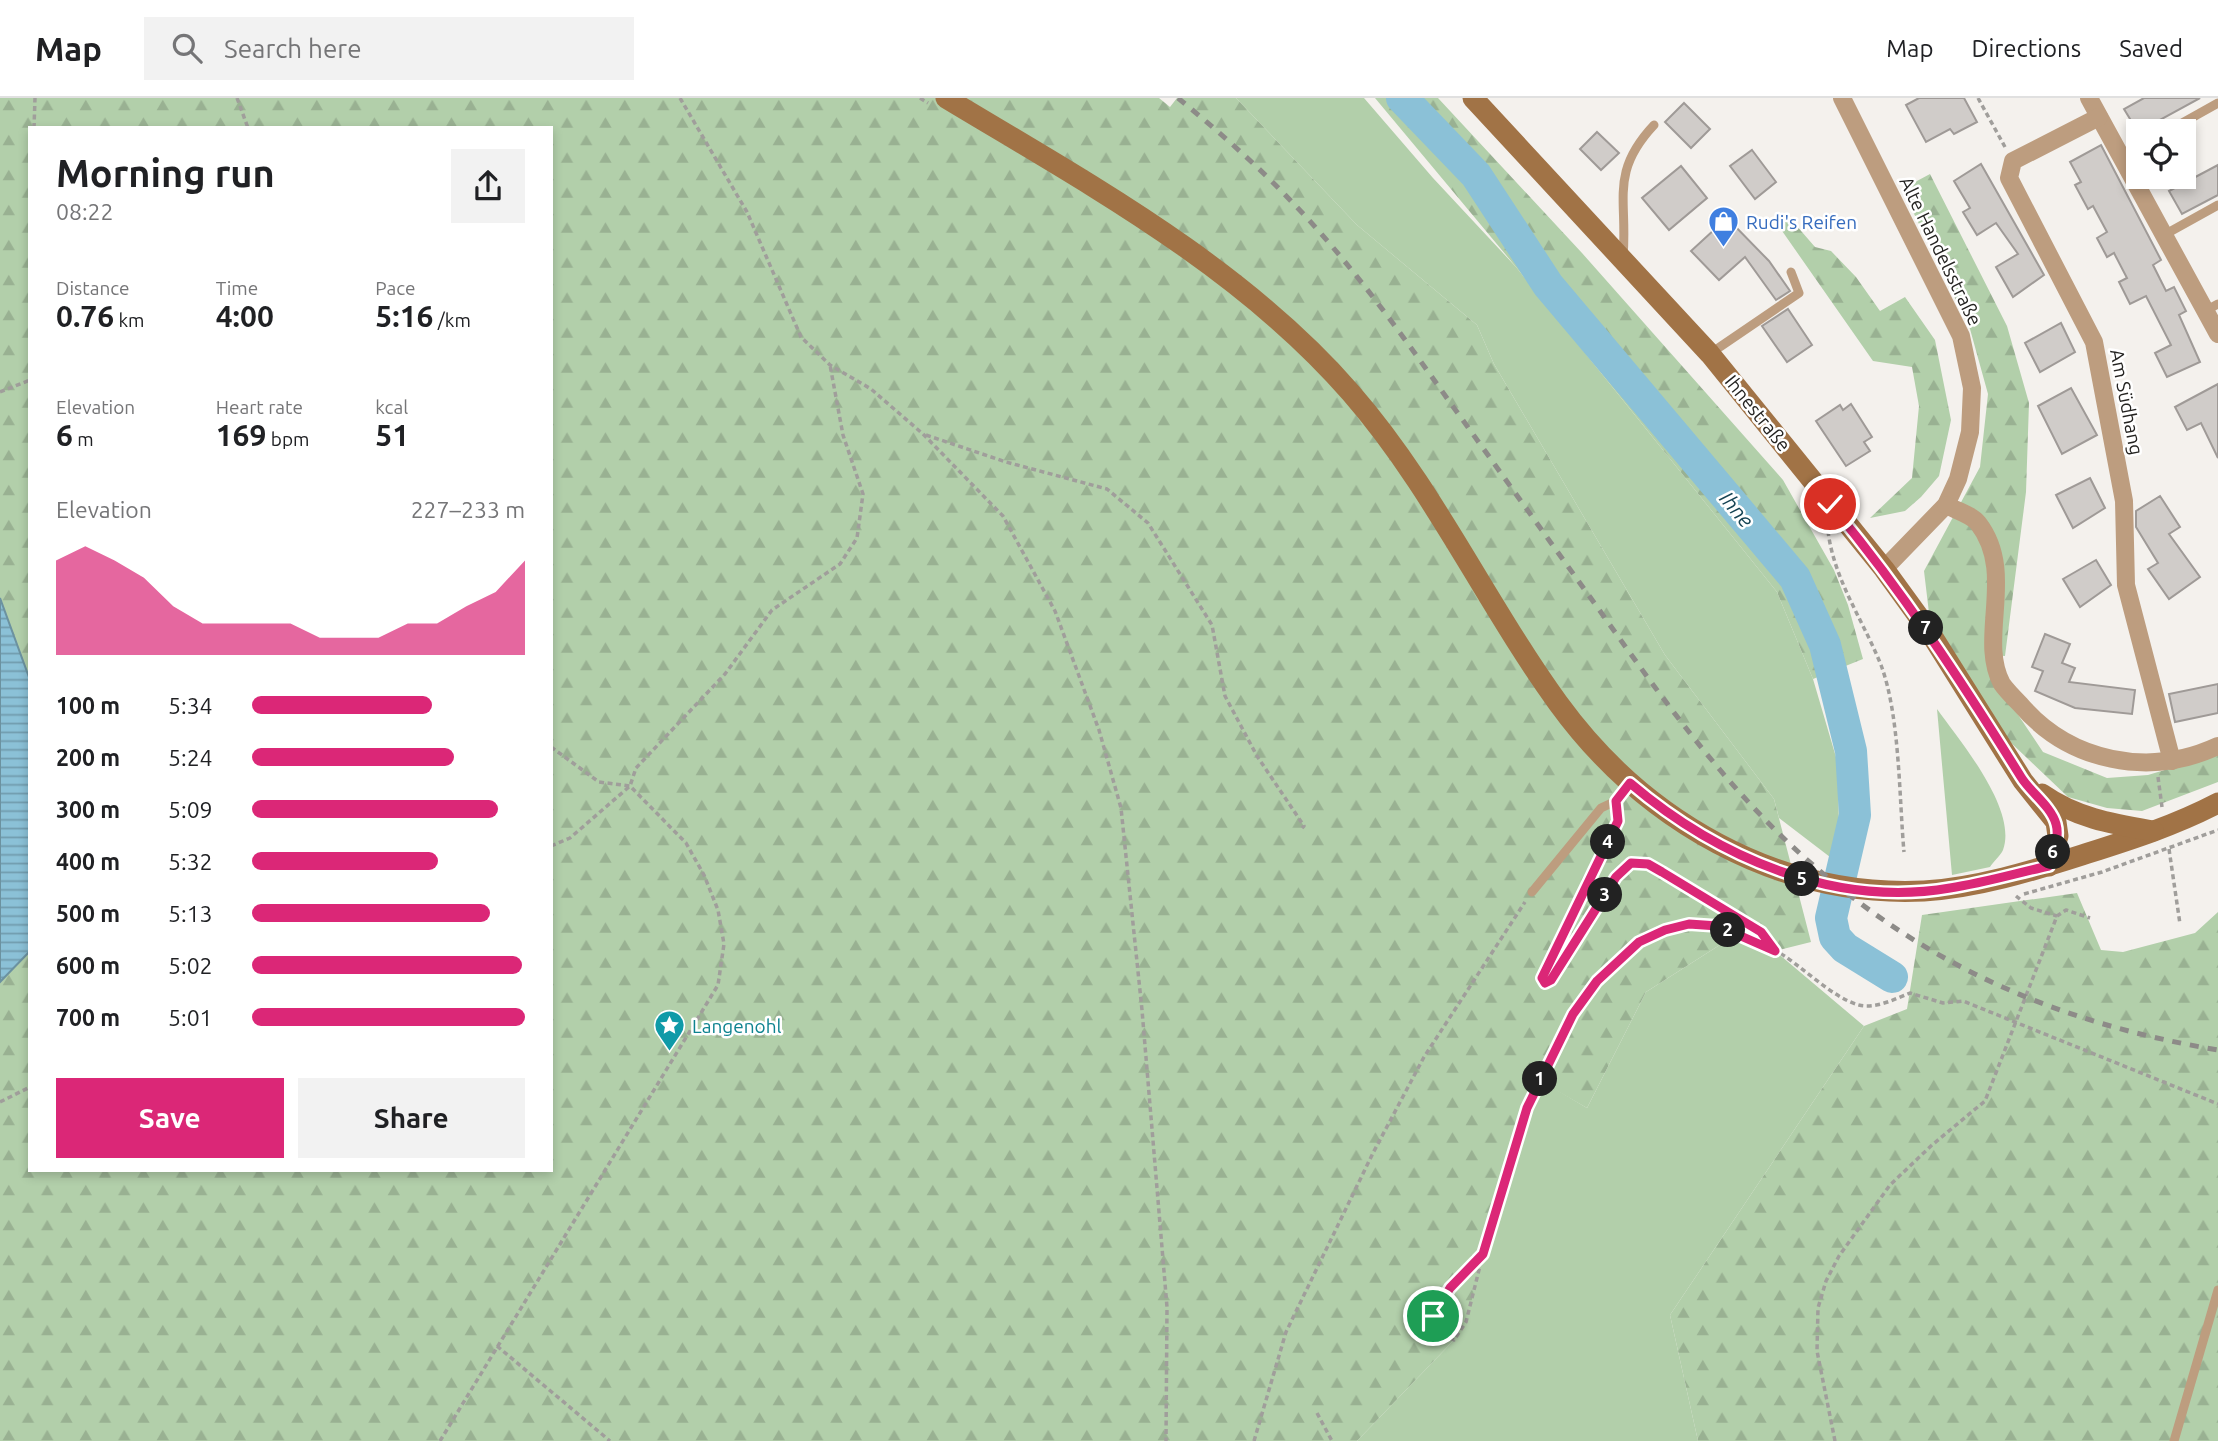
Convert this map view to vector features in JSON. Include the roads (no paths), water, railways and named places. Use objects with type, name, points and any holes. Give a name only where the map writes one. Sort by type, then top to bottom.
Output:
[{"type":"main road","name":"Ihnestraße","points":[[1474,98],[1710,354],[1884,569],[1929,631],[2023,781],[2056,822],[2058,836],[2053,876]]},
{"type":"main road","points":[[939,102],[1185,248],[1309,349],[1384,434],[1426,496],[1518,646],[1561,707],[1630,783],[1660,809],[1730,851],[1792,877],[1829,884],[1911,891],[1950,888],[2053,876],[2218,803]]},
{"type":"main road","points":[[2023,781],[2060,807],[2095,820],[2157,831]]},
{"type":"street","name":"Alte Handelsstraße","points":[[1842,98],[1961,336],[1972,388],[1970,432],[1958,479],[1946,505],[1884,569]]},
{"type":"street","points":[[2089,98],[2164,235],[2212,308],[2218,334]]},
{"type":"street","name":"Am Südhang","points":[[2099,117],[2013,161],[2009,178],[2094,342],[2124,502],[2126,585],[2172,761]]},
{"type":"street","points":[[1946,505],[1978,522],[1997,564],[1995,656],[2002,683],[2035,722],[2075,748],[2106,758],[2156,764],[2218,746]]},
{"type":"lane","points":[[2189,119],[2218,103]]},
{"type":"lane","points":[[1623,259],[1626,223],[1621,184],[1635,148],[1654,125]]},
{"type":"lane","points":[[2121,157],[2126,154]]},
{"type":"lane","points":[[2164,235],[2218,205]]},
{"type":"lane","points":[[1710,354],[1799,293],[1791,271]]},
{"type":"lane","points":[[1532,892],[1601,808],[1616,801],[1630,783]]},
{"type":"lane","points":[[2174,1441],[2218,1290]]},
{"type":"water","points":[[0,598],[28,675],[28,953],[0,982]]},
{"type":"waterway","name":"Ihne","points":[[1402,98],[1476,175],[1548,285],[1795,578],[1825,645],[1851,751],[1855,815],[1831,918],[1835,937],[1845,948],[1892,977]]},
{"type":"railway","points":[[1178,98],[1264,174],[1334,248],[1393,323],[1694,738],[1721,772],[1781,836],[1858,902],[1905,934],[2002,987],[2106,1025],[2218,1050]]},
{"type":"place","name":"Rudi's Reifen","points":[[1723,249]]},
{"type":"place","name":"Langenohl","points":[[669,1053]]}]
